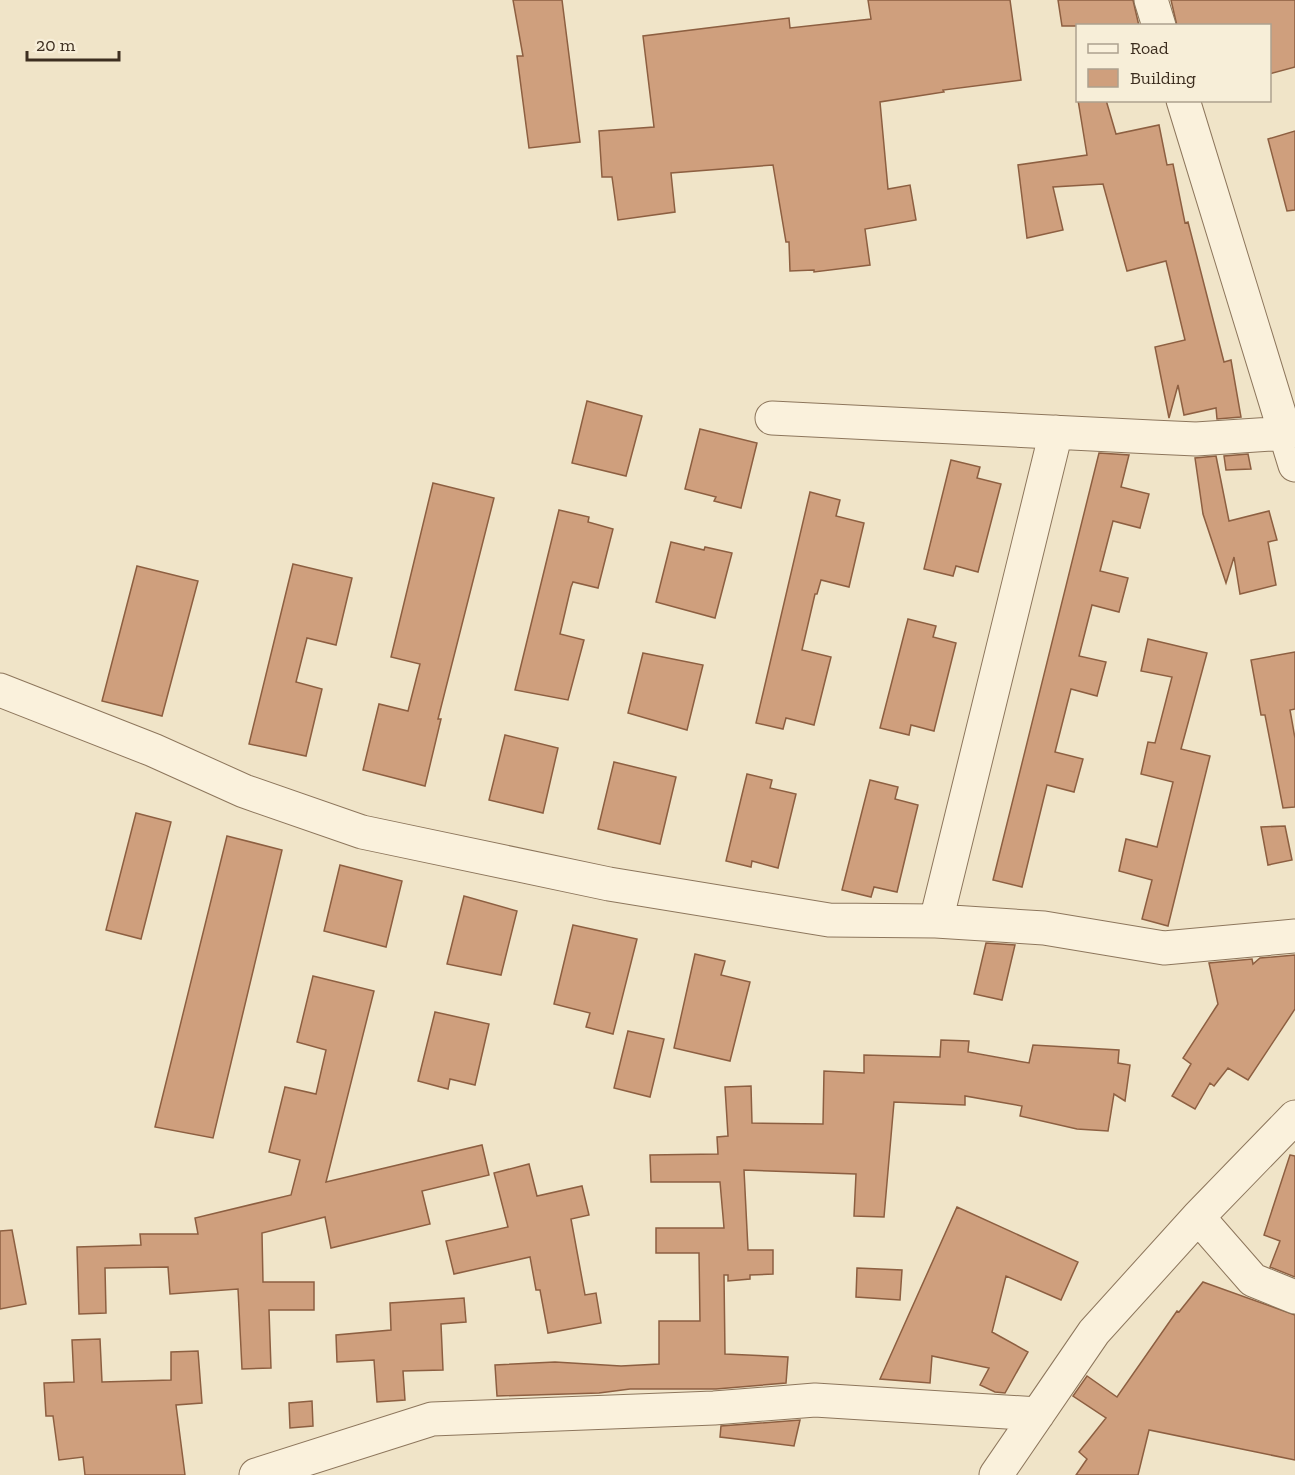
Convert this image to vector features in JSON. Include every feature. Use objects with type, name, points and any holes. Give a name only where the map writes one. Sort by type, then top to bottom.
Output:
[{"type":"street","points":[[1151,0],[1158,24]]},
{"type":"street","points":[[772,418],[1196,439],[1292,449],[1184,102]]},
{"type":"street","points":[[936,921],[1056,432]]},
{"type":"street","points":[[0,690],[153,750],[244,791],[362,832],[609,884],[829,920],[936,921],[1044,928],[1164,948],[1295,936]]},
{"type":"street","points":[[996,1475],[1094,1332],[1198,1217],[1295,1117]]},
{"type":"street","points":[[1198,1217],[1253,1280],[1295,1298]]},
{"type":"street","points":[[256,1475],[432,1419],[714,1408],[815,1400],[1038,1414]]},
{"type":"building","points":[[513,0],[562,0],[580,142],[529,148],[517,56],[523,56]]},
{"type":"building","points":[[868,0],[1010,0],[1021,80],[943,90],[944,92],[880,102],[888,189],[910,185],[916,220],[865,229],[870,265],[814,272],[814,270],[790,271],[789,242],[786,242],[773,165],[671,173],[675,212],[618,220],[612,177],[602,177],[599,131],[654,127],[643,36],[789,18],[790,28],[871,19]]},
{"type":"building","points":[[1058,0],[1133,0],[1139,24],[1076,24],[1076,26],[1062,26]]},
{"type":"building","points":[[1171,0],[1295,0],[1295,67],[1271,73],[1271,24],[1177,24]]},
{"type":"building","points":[[1078,102],[1107,102],[1116,134],[1159,125],[1167,165],[1173,164],[1185,223],[1188,222],[1224,362],[1231,360],[1241,417],[1217,419],[1216,408],[1184,415],[1178,385],[1169,418],[1155,347],[1185,340],[1166,261],[1127,271],[1103,184],[1053,187],[1063,230],[1027,238],[1018,165],[1087,155]]},
{"type":"building","points":[[1295,131],[1295,210],[1287,211],[1268,139]]},
{"type":"building","points":[[587,401],[642,416],[626,476],[572,463]]},
{"type":"building","points":[[700,429],[757,443],[741,508],[714,501],[716,497],[685,489]]},
{"type":"building","points":[[1099,453],[1129,455],[1121,487],[1149,494],[1140,528],[1113,521],[1100,571],[1128,578],[1119,612],[1092,605],[1079,656],[1106,662],[1097,696],[1071,689],[1055,752],[1083,759],[1074,792],[1047,785],[1022,887],[993,880]]},
{"type":"building","points":[[1248,454],[1251,469],[1226,470],[1224,456]]},
{"type":"building","points":[[1216,456],[1229,521],[1269,511],[1277,540],[1268,542],[1276,585],[1240,594],[1234,557],[1226,583],[1203,514],[1195,458]]},
{"type":"building","points":[[951,460],[980,467],[977,478],[1001,484],[978,572],[956,566],[953,576],[924,569]]},
{"type":"building","points":[[433,483],[494,498],[438,719],[441,719],[425,786],[363,770],[379,704],[408,711],[420,664],[391,657]]},
{"type":"building","points":[[810,492],[840,500],[836,516],[864,523],[849,587],[821,580],[817,594],[815,594],[802,650],[831,657],[814,725],[786,718],[783,729],[756,723]]},
{"type":"building","points":[[559,510],[589,517],[588,522],[613,529],[598,588],[573,582],[571,587],[560,634],[584,640],[568,700],[515,690]]},
{"type":"building","points":[[671,542],[704,550],[705,547],[732,553],[715,618],[656,602]]},
{"type":"building","points":[[293,564],[352,578],[336,645],[307,638],[296,682],[322,689],[306,756],[249,744]]},
{"type":"building","points":[[137,566],[198,581],[162,716],[102,701]]},
{"type":"building","points":[[908,619],[936,626],[933,637],[956,643],[934,731],[911,725],[909,735],[880,728]]},
{"type":"building","points":[[1148,639],[1207,653],[1181,749],[1210,756],[1168,926],[1142,919],[1152,880],[1119,871],[1126,839],[1157,847],[1173,782],[1141,774],[1148,742],[1155,743],[1172,677],[1141,671]]},
{"type":"building","points":[[1295,652],[1295,709],[1290,710],[1295,738],[1295,807],[1283,808],[1265,715],[1261,715],[1251,660]]},
{"type":"building","points":[[643,653],[703,665],[687,730],[628,713]]},
{"type":"building","points":[[505,735],[558,748],[543,813],[489,800]]},
{"type":"building","points":[[614,762],[676,777],[660,844],[598,829]]},
{"type":"building","points":[[747,774],[772,780],[770,788],[796,794],[778,868],[752,861],[751,867],[726,861]]},
{"type":"building","points":[[870,780],[898,787],[895,799],[918,805],[897,892],[874,887],[871,897],[842,890]]},
{"type":"building","points":[[136,813],[171,822],[141,939],[106,930]]},
{"type":"building","points":[[1285,826],[1292,860],[1268,865],[1261,827]]},
{"type":"building","points":[[227,836],[282,850],[213,1138],[155,1127]]},
{"type":"building","points":[[340,865],[402,881],[386,947],[324,931]]},
{"type":"building","points":[[464,896],[517,911],[501,975],[447,964]]},
{"type":"building","points":[[573,925],[637,939],[613,1034],[586,1027],[590,1013],[554,1004]]},
{"type":"building","points":[[986,943],[1015,945],[1002,1000],[974,994]]},
{"type":"building","points":[[695,954],[725,961],[721,975],[750,982],[730,1061],[674,1048]]},
{"type":"building","points":[[1295,955],[1295,1009],[1248,1080],[1228,1068],[1214,1086],[1210,1083],[1195,1109],[1172,1096],[1191,1064],[1183,1058],[1218,1004],[1209,963],[1252,959],[1253,964],[1260,958]]},
{"type":"building","points":[[313,976],[374,991],[326,1182],[482,1145],[489,1175],[422,1191],[430,1224],[331,1248],[325,1217],[262,1233],[263,1282],[314,1282],[314,1310],[269,1310],[271,1368],[242,1369],[238,1289],[170,1294],[168,1267],[105,1268],[106,1313],[79,1314],[77,1247],[141,1245],[140,1234],[198,1234],[195,1218],[291,1195],[300,1160],[269,1152],[285,1087],[316,1094],[326,1050],[297,1042]]},
{"type":"building","points":[[435,1012],[489,1024],[475,1085],[450,1079],[448,1089],[418,1081]]},
{"type":"building","points":[[628,1031],[664,1039],[650,1097],[614,1088]]},
{"type":"building","points":[[941,1040],[969,1041],[968,1052],[1029,1063],[1033,1045],[1119,1050],[1118,1063],[1130,1065],[1125,1101],[1114,1094],[1108,1131],[1077,1129],[1020,1116],[1022,1106],[965,1096],[965,1105],[894,1102],[884,1217],[854,1216],[856,1174],[744,1170],[748,1250],[773,1250],[773,1274],[750,1275],[750,1279],[728,1281],[728,1275],[724,1275],[725,1354],[788,1357],[786,1383],[716,1389],[630,1389],[599,1393],[497,1396],[495,1365],[555,1362],[621,1366],[659,1364],[659,1321],[700,1321],[699,1253],[656,1253],[656,1228],[724,1228],[720,1182],[651,1182],[650,1155],[718,1154],[717,1137],[728,1136],[725,1087],[751,1086],[752,1123],[823,1124],[824,1071],[864,1073],[864,1055],[940,1057]]},
{"type":"building","points":[[1290,1155],[1295,1156],[1295,1277],[1270,1267],[1280,1241],[1264,1235]]},
{"type":"building","points":[[529,1164],[537,1196],[582,1186],[589,1215],[571,1219],[585,1295],[596,1293],[601,1323],[548,1333],[540,1290],[536,1290],[530,1257],[454,1274],[446,1241],[508,1227],[494,1173]]},
{"type":"building","points":[[957,1207],[1078,1262],[1061,1300],[1006,1276],[992,1332],[1028,1352],[1005,1393],[995,1392],[980,1385],[989,1368],[932,1356],[930,1383],[880,1379]]},
{"type":"building","points":[[12,1230],[26,1304],[0,1309],[0,1231]]},
{"type":"building","points":[[857,1268],[902,1270],[900,1300],[856,1297]]},
{"type":"building","points":[[1203,1282],[1295,1315],[1295,1460],[1149,1430],[1138,1475],[1076,1475],[1087,1459],[1079,1452],[1106,1418],[1073,1396],[1087,1376],[1117,1397],[1177,1311],[1179,1312]]},
{"type":"building","points":[[464,1298],[466,1322],[441,1324],[443,1370],[403,1371],[405,1400],[377,1402],[374,1360],[337,1362],[336,1335],[391,1330],[390,1303]]},
{"type":"building","points":[[100,1339],[102,1382],[171,1380],[171,1352],[198,1351],[202,1403],[176,1405],[185,1475],[85,1475],[83,1457],[59,1460],[53,1416],[46,1416],[44,1383],[74,1382],[72,1340]]},
{"type":"building","points":[[312,1401],[313,1426],[290,1428],[289,1403]]},
{"type":"building","points":[[800,1420],[794,1446],[720,1437],[721,1426]]}]
